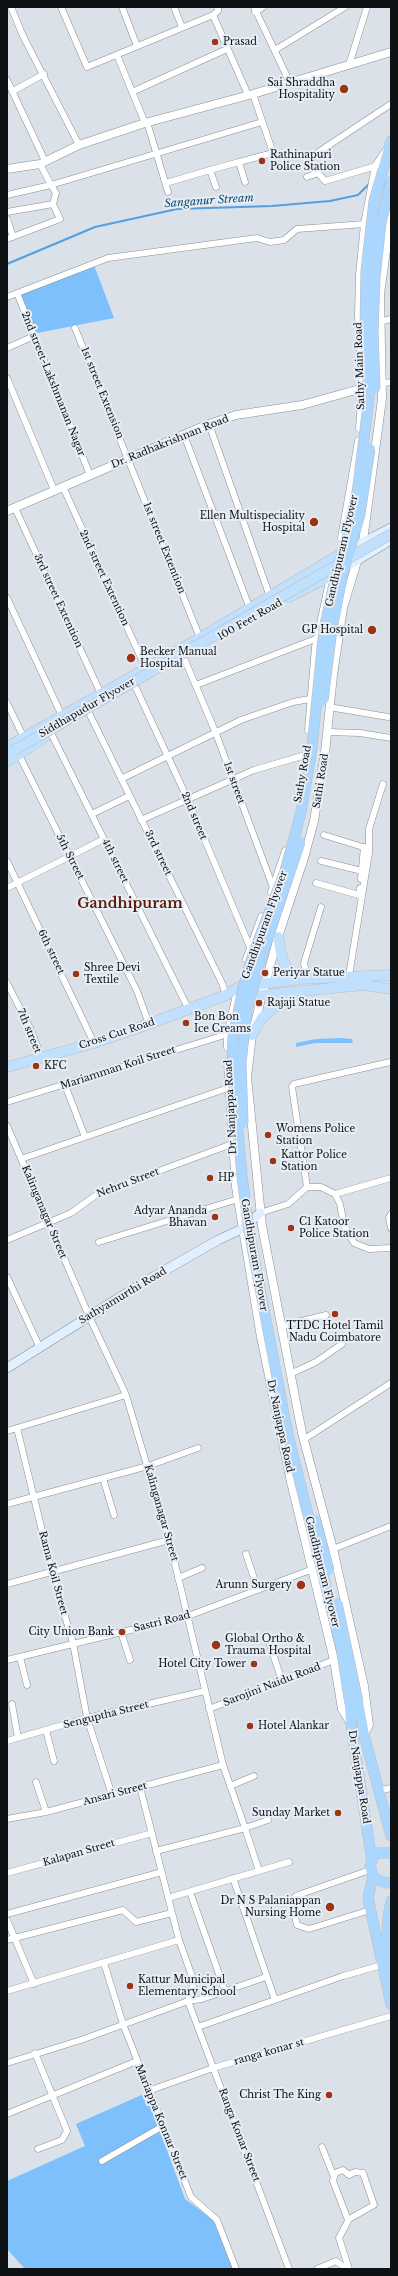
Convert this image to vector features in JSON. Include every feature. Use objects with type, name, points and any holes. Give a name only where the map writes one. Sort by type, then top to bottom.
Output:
[{"type":"highway","name":"Gandhipuram Flyover","points":[[364,1735],[354,1703],[288,1435],[249,1231],[242,1176],[232,1063],[234,1038],[243,988],[252,957],[285,871],[301,812],[312,748],[324,629],[356,494],[369,398],[365,331],[366,271],[378,169],[390,145]]},
{"type":"highway","name":"Gandhipuram Flyover","points":[[351,1724],[354,1703],[348,1647],[293,1426],[250,1202],[241,1063],[246,1015],[260,961],[296,857],[308,813],[319,748],[332,629],[342,577],[360,514],[374,420],[372,306],[377,248],[391,180]]},
{"type":"highway","name":"Dr Nanjappa Road","points":[[351,1724],[372,1869],[368,1898],[382,1965],[389,1983],[391,2004]]},
{"type":"highway","name":"Dr Nanjappa Road","points":[[364,1735],[391,1836]]},
{"type":"highway","points":[[391,1853],[378,1853],[372,1869],[381,1882],[391,1882]]},
{"type":"highway","points":[[391,1901],[387,1938],[391,1971]]},
{"type":"main road","name":"100 Feet Road","points":[[11,753],[51,733],[135,686],[147,673],[200,638],[339,555],[391,528]]},
{"type":"main road","name":"Siddhapudur Flyover","points":[[11,753],[391,534]]},
{"type":"main road","name":"100 Feet Road","points":[[7,762],[11,753],[24,738],[62,716],[101,694],[184,658],[276,604],[356,563],[391,540]]},
{"type":"main road","points":[[278,937],[282,958],[286,967],[298,979]]},
{"type":"main road","points":[[231,997],[239,987],[266,982],[391,974]]},
{"type":"main road","points":[[231,997],[363,984],[391,989]]},
{"type":"main road","points":[[252,1035],[262,1018],[275,1006],[304,989]]},
{"type":"main road","name":"Cross Cut Road","points":[[7,1067],[94,1043],[231,997]]},
{"type":"main road","points":[[242,1230],[260,1213]]},
{"type":"main road","name":"Sathyamurthi Road","points":[[7,1368],[141,1284],[218,1240],[242,1230]]},
{"type":"street","points":[[11,7],[23,36],[44,74],[79,145]]},
{"type":"street","points":[[61,7],[87,67],[213,15],[218,11],[218,7]]},
{"type":"street","points":[[122,7],[137,46]]},
{"type":"street","points":[[174,7],[182,27]]},
{"type":"street","points":[[263,7],[254,9],[290,83]]},
{"type":"street","points":[[275,50],[345,7]]},
{"type":"street","points":[[349,65],[367,7]]},
{"type":"street","points":[[166,183],[273,153],[251,95],[227,49],[213,15]]},
{"type":"street","points":[[132,92],[227,49]]},
{"type":"street","points":[[7,169],[43,162],[79,145],[146,123],[251,95],[391,52]]},
{"type":"street","points":[[117,55],[146,123],[168,192]]},
{"type":"street","points":[[12,91],[44,74]]},
{"type":"street","points":[[7,80],[43,162],[51,185],[56,193],[53,204],[60,219],[10,238],[7,219]]},
{"type":"street","points":[[317,153],[391,104]]},
{"type":"street","points":[[7,195],[51,185],[262,122]]},
{"type":"street","points":[[307,177],[318,173],[325,181],[378,169],[382,157],[390,145]]},
{"type":"street","points":[[239,162],[245,182]]},
{"type":"street","name":"Sathy Main Road","points":[[339,555],[354,478],[362,417],[363,388],[359,315],[365,224],[378,169]]},
{"type":"street","points":[[210,170],[216,187]]},
{"type":"street","points":[[7,212],[53,204]]},
{"type":"street","name":"Sathy Main Road","points":[[356,563],[363,542],[377,448],[382,384],[379,322],[382,264],[391,218]]},
{"type":"street","points":[[7,297],[108,258],[257,238],[270,242],[284,240],[297,229],[365,224]]},
{"type":"street","name":"2nd street-Lakshmanan Nagar","points":[[17,293],[90,475]]},
{"type":"street","points":[[379,322],[391,319]]},
{"type":"street","name":"1st street Extension","points":[[75,328],[128,458]]},
{"type":"street","points":[[7,348],[34,336]]},
{"type":"street","points":[[7,378],[58,489]]},
{"type":"street","points":[[363,388],[391,382]]},
{"type":"street","name":"Dr. Radhakrishnan Road","points":[[11,510],[209,424],[236,415],[302,405],[363,388]]},
{"type":"street","points":[[209,424],[270,597]]},
{"type":"street","points":[[184,435],[250,609]]},
{"type":"street","name":"1st street Extention","points":[[128,458],[200,638]]},
{"type":"street","name":"2nd street Extention","points":[[58,489],[147,673]]},
{"type":"street","name":"3rd street Extention","points":[[11,510],[101,694]]},
{"type":"street","name":"Sathy Road","points":[[239,987],[250,947],[273,889],[296,813],[309,754],[310,699],[318,638],[332,575],[339,555]]},
{"type":"street","name":"Sathi Road","points":[[262,995],[278,937],[314,821],[328,732],[343,608],[356,563]]},
{"type":"street","points":[[7,598],[62,716]]},
{"type":"street","points":[[196,684],[318,638]]},
{"type":"street","name":"1st street","points":[[184,658],[215,731],[273,889],[289,905]]},
{"type":"street","name":"2nd street","points":[[135,686],[188,800],[250,947]]},
{"type":"street","points":[[121,779],[215,731],[265,711],[293,702],[310,699]]},
{"type":"street","points":[[7,703],[24,738]]},
{"type":"street","points":[[330,707],[388,717]]},
{"type":"street","name":"3rd street","points":[[88,711],[222,983],[231,997]]},
{"type":"street","points":[[328,732],[360,733],[391,738]]},
{"type":"street","name":"4th street","points":[[51,733],[189,1010]]},
{"type":"street","name":"5th Street","points":[[11,753],[70,856],[137,991],[149,1024]]},
{"type":"street","points":[[142,820],[254,770],[309,754]]},
{"type":"street","points":[[349,976],[368,829],[383,784]]},
{"type":"street","points":[[92,814],[129,796]]},
{"type":"street","points":[[324,835],[366,848]]},
{"type":"street","points":[[7,888],[104,839]]},
{"type":"street","points":[[316,883],[359,895],[366,848]]},
{"type":"street","points":[[321,861],[362,871]]},
{"type":"street","name":"6th street","points":[[7,862],[94,1043]]},
{"type":"street","points":[[311,978],[306,972],[304,963],[321,907]]},
{"type":"street","name":"7th street","points":[[7,983],[32,1032],[40,1057]]},
{"type":"street","name":"Dr Nanjappa Road","points":[[262,995],[252,1035],[247,1076],[260,1213],[303,1440],[333,1549],[364,1686],[369,1725],[364,1735]]},
{"type":"street","name":"Dr Nanjappa Road","points":[[231,997],[228,1034],[228,1088],[232,1144],[242,1230],[272,1390],[334,1660],[342,1709],[351,1724]]},
{"type":"street","name":"Mariamman Koil Street","points":[[7,1102],[228,1034]]},
{"type":"street","points":[[307,1188],[292,1087],[294,1084],[390,1062]]},
{"type":"street","points":[[65,1085],[85,1137]]},
{"type":"street","points":[[21,1159],[228,1088]]},
{"type":"street","name":"Kalinganagar Street","points":[[7,1126],[89,1316],[126,1395],[169,1540],[223,1765],[245,1828]]},
{"type":"street","name":"Nehru Street","points":[[7,1240],[71,1213],[99,1193],[232,1144]]},
{"type":"street","points":[[335,1194],[391,1178]]},
{"type":"street","points":[[260,1213],[288,1204],[307,1188],[321,1187],[335,1194],[340,1204],[344,1225],[354,1243],[369,1249],[391,1248]]},
{"type":"street","points":[[99,1242],[238,1199]]},
{"type":"street","points":[[391,1214],[389,1218],[391,1228]]},
{"type":"street","points":[[7,1277],[40,1348]]},
{"type":"street","points":[[281,1326],[326,1316]]},
{"type":"street","points":[[290,1374],[316,1362],[342,1344]]},
{"type":"street","points":[[303,1440],[391,1383]]},
{"type":"street","points":[[7,1431],[126,1395]]},
{"type":"street","name":"Rama Koil Street","points":[[17,1428],[52,1572],[73,1643],[87,1718],[112,1795]]},
{"type":"street","points":[[7,1504],[148,1466],[198,1448]]},
{"type":"street","points":[[103,1478],[114,1515]]},
{"type":"street","points":[[333,1549],[391,1526]]},
{"type":"street","points":[[7,1584],[169,1540]]},
{"type":"street","points":[[246,1554],[258,1590]]},
{"type":"street","points":[[178,1578],[202,1568]]},
{"type":"street","name":"Sastri Road","points":[[7,1660],[188,1616],[313,1569]]},
{"type":"street","points":[[121,1632],[130,1660]]},
{"type":"street","points":[[267,1636],[282,1681]]},
{"type":"street","points":[[20,1657],[27,1684]]},
{"type":"street","name":"Sarojini Naidu Road","points":[[209,1709],[334,1660]]},
{"type":"street","name":"Senguptha Street","points":[[7,1741],[87,1718],[205,1691]]},
{"type":"street","points":[[12,1704],[18,1738]]},
{"type":"street","points":[[46,1730],[54,1761]]},
{"type":"street","name":"Ansari Street","points":[[7,1819],[46,1812],[223,1765]]},
{"type":"street","points":[[230,1786],[254,1776]]},
{"type":"street","points":[[36,1782],[46,1812]]},
{"type":"street","points":[[140,1787],[179,1940],[194,1982],[188,2001]]},
{"type":"street","points":[[378,1791],[391,1788]]},
{"type":"street","points":[[156,1851],[245,1828],[268,1820]]},
{"type":"street","points":[[245,1828],[259,1871]]},
{"type":"street","name":"Kalapan Street","points":[[7,1873],[152,1833]]},
{"type":"street","points":[[168,1898],[289,1862]]},
{"type":"street","points":[[370,1910],[309,1929],[297,1925],[291,1900],[298,1895],[372,1869]]},
{"type":"street","points":[[7,1914],[162,1872]]},
{"type":"street","points":[[233,1878],[275,2000]]},
{"type":"street","points":[[190,1892],[225,1991]]},
{"type":"street","points":[[7,1940],[123,1910],[136,1922],[172,1912]]},
{"type":"street","points":[[7,1920],[34,1984]]},
{"type":"street","points":[[7,1991],[179,1940]]},
{"type":"street","name":"Mariappa Konnar Street","points":[[104,1963],[123,2024],[148,2091],[191,2197],[218,2220],[236,2269]]},
{"type":"street","points":[[198,2027],[343,1976],[382,1965]]},
{"type":"street","points":[[7,2063],[188,2001],[225,1991],[266,1977]]},
{"type":"street","name":"Ranga Konar Street","points":[[188,2001],[289,2269]]},
{"type":"street","name":"ranga konar st","points":[[148,2091],[213,2068],[391,2016]]},
{"type":"street","points":[[35,2053],[67,2131],[62,2140],[38,2149]]},
{"type":"street","points":[[7,2114],[137,2061]]},
{"type":"street","points":[[102,2161],[163,2126]]},
{"type":"street","points":[[322,2147],[334,2176],[333,2180],[348,2220]]},
{"type":"street","points":[[334,2176],[335,2173],[343,2170],[349,2175],[355,2172],[363,2174],[374,2205],[348,2220],[338,2238],[348,2269]]},
{"type":"street","points":[[317,2269],[336,2261],[348,2269]]},
{"type":"shaded area","points":[[94,265],[114,318],[37,333],[21,294]]},
{"type":"shaded area","points":[[316,1039],[352,1039],[353,1043],[315,1043],[296,1047],[296,1043]]},
{"type":"shaded area","points":[[146,2093],[185,2199],[213,2220],[233,2269],[25,2269],[7,2249],[7,2181],[85,2146],[76,2124]]},
{"type":"waterway","name":"Sanganur Stream","points":[[7,264],[95,227],[177,209],[272,206],[330,201],[358,195],[370,183]]},
{"type":"place","name":"Prasad","points":[[215,42]]},
{"type":"place","name":"Sai Shraddha Hospitality","points":[[344,89]]},
{"type":"place","name":"Rathinapuri Police Station","points":[[262,161]]},
{"type":"place","name":"Ellen Multispeciality Hospital","points":[[314,522]]},
{"type":"place","name":"GP Hospital","points":[[372,630]]},
{"type":"place","name":"Becker Manual Hospital","points":[[131,658]]},
{"type":"place","name":"Periyar Statue","points":[[265,973]]},
{"type":"place","name":"Shree Devi Textile","points":[[76,974]]},
{"type":"place","name":"Rajaji Statue","points":[[259,1003]]},
{"type":"place","name":"Bon Bon Ice Creams","points":[[186,1023]]},
{"type":"place","name":"KFC","points":[[36,1066]]},
{"type":"place","name":"Womens Police Station","points":[[268,1135]]},
{"type":"place","name":"Kattor Police Station","points":[[273,1161]]},
{"type":"place","name":"HP","points":[[210,1178]]},
{"type":"place","name":"Adyar Ananda Bhavan","points":[[215,1217]]},
{"type":"place","name":"C1 Katoor Police Station","points":[[291,1228]]},
{"type":"place","name":"TTDC Hotel Tamil Nadu Coimbatore","points":[[335,1314]]},
{"type":"place","name":"Arunn Surgery","points":[[301,1585]]},
{"type":"place","name":"City Union Bank","points":[[122,1632]]},
{"type":"place","name":"Global Ortho & Trauma Hospital","points":[[216,1645]]},
{"type":"place","name":"Hotel City Tower","points":[[254,1664]]},
{"type":"place","name":"Hotel Alankar","points":[[250,1726]]},
{"type":"place","name":"Sunday Market","points":[[338,1813]]},
{"type":"place","name":"Dr N S Palaniappan Nursing Home","points":[[330,1907]]},
{"type":"place","name":"Kattur Municipal Elementary School","points":[[130,1986]]},
{"type":"place","name":"Christ The King","points":[[329,2095]]},
{"type":"district","name":"Gandhipuram","points":[[130,904]]}]
